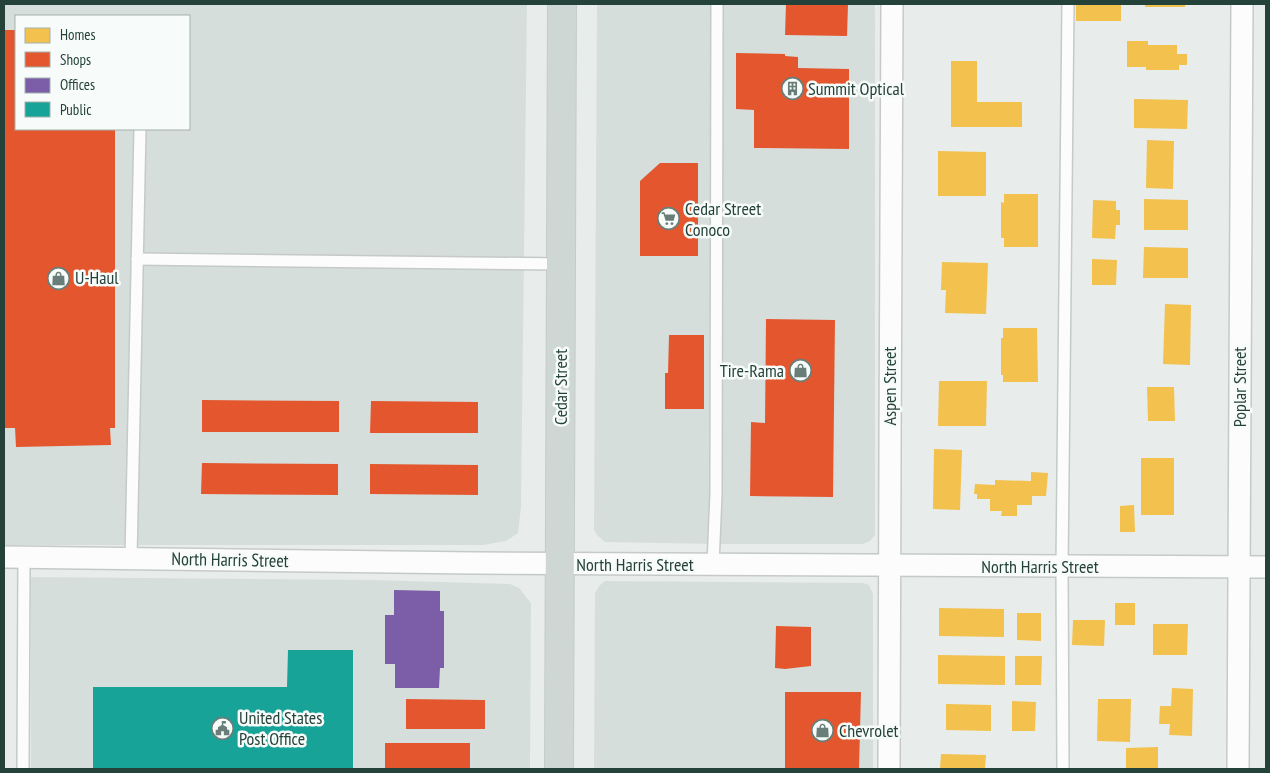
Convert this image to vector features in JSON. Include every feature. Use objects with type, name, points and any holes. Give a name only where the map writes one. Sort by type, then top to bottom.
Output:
[{"type":"main road","name":"Cedar Street","points":[[559,769],[562,4]]},
{"type":"street","name":"Aspen Street","points":[[889,769],[892,4]]},
{"type":"street","name":"Poplar Street","points":[[1238,769],[1242,4]]},
{"type":"street","name":"North Harris Street","points":[[14,557],[560,564],[1266,568]]},
{"type":"lane","points":[[713,565],[716,493],[717,4]]},
{"type":"lane","points":[[1063,769],[1062,567],[1068,4]]},
{"type":"lane","points":[[131,558],[140,130]]},
{"type":"lane","points":[[137,259],[561,264]]},
{"type":"lane","points":[[14,557],[23,769]]},
{"type":"shaded area","points":[[4,4],[527,4],[521,507],[518,533],[506,541],[483,545],[4,545]]},
{"type":"shaded area","points":[[597,4],[875,4],[875,535],[870,541],[863,544],[605,542],[594,530]]},
{"type":"shaded area","points":[[31,577],[374,580],[510,584],[519,588],[531,603],[530,769],[31,769]]},
{"type":"shaded area","points":[[605,581],[863,583],[869,585],[873,594],[873,769],[594,769],[595,593]]},
{"type":"building: Homes","points":[[1076,4],[1121,4],[1121,21],[1076,21]]},
{"type":"building: Homes","points":[[1145,4],[1185,4],[1185,7],[1145,7]]},
{"type":"building: Homes","points":[[1127,41],[1148,41],[1148,45],[1177,45],[1177,54],[1187,54],[1187,65],[1179,65],[1179,70],[1146,70],[1146,67],[1127,67]]},
{"type":"building: Homes","points":[[951,61],[977,61],[977,102],[1022,102],[1022,127],[951,127]]},
{"type":"building: Homes","points":[[1134,99],[1188,100],[1187,129],[1134,128]]},
{"type":"building: Homes","points":[[1147,140],[1174,141],[1173,189],[1146,188]]},
{"type":"building: Homes","points":[[938,151],[986,152],[986,196],[938,196]]},
{"type":"building: Homes","points":[[1004,194],[1038,194],[1038,247],[1004,247],[1004,238],[1001,238],[1001,202],[1004,203]]},
{"type":"building: Homes","points":[[1144,199],[1188,200],[1188,230],[1144,230]]},
{"type":"building: Homes","points":[[1093,200],[1116,201],[1116,210],[1120,210],[1120,225],[1116,225],[1115,239],[1092,238]]},
{"type":"building: Homes","points":[[1144,247],[1188,248],[1188,278],[1143,278]]},
{"type":"building: Homes","points":[[1092,259],[1117,260],[1116,285],[1092,285]]},
{"type":"building: Homes","points":[[942,262],[988,263],[986,314],[945,313],[946,290],[941,290]]},
{"type":"building: Homes","points":[[1165,304],[1191,305],[1190,365],[1163,364]]},
{"type":"building: Homes","points":[[1003,328],[1037,328],[1038,382],[1003,382],[1003,375],[1001,375],[1001,338],[1003,338]]},
{"type":"building: Homes","points":[[939,381],[987,381],[986,426],[938,426]]},
{"type":"building: Homes","points":[[1147,387],[1174,387],[1175,421],[1148,421]]},
{"type":"building: Homes","points":[[934,449],[962,450],[960,510],[933,509]]},
{"type":"building: Homes","points":[[1141,458],[1174,458],[1174,515],[1141,515]]},
{"type":"building: Homes","points":[[1031,472],[1048,473],[1046,496],[1032,496],[1032,505],[1017,505],[1017,516],[1001,516],[1002,511],[990,511],[990,499],[977,499],[977,494],[974,494],[975,484],[995,485],[995,480],[1031,481]]},
{"type":"building: Homes","points":[[1134,505],[1135,532],[1120,532],[1120,506]]},
{"type":"building: Homes","points":[[1115,603],[1135,603],[1135,625],[1115,625]]},
{"type":"building: Homes","points":[[939,608],[1004,609],[1004,637],[939,636]]},
{"type":"building: Homes","points":[[1017,613],[1041,613],[1041,641],[1017,640]]},
{"type":"building: Homes","points":[[1073,620],[1105,620],[1104,646],[1072,645]]},
{"type":"building: Homes","points":[[1153,624],[1188,624],[1187,655],[1153,655]]},
{"type":"building: Homes","points":[[938,655],[1005,656],[1005,685],[938,684]]},
{"type":"building: Homes","points":[[1015,656],[1042,656],[1041,685],[1015,685]]},
{"type":"building: Homes","points":[[1172,688],[1193,689],[1192,736],[1169,735],[1170,724],[1159,724],[1160,706],[1171,706]]},
{"type":"building: Homes","points":[[1098,699],[1131,699],[1130,742],[1097,741]]},
{"type":"building: Homes","points":[[1012,701],[1036,702],[1035,731],[1012,731]]},
{"type":"building: Homes","points":[[946,704],[991,705],[991,731],[946,730]]},
{"type":"building: Homes","points":[[1158,747],[1158,769],[1126,769],[1126,748]]},
{"type":"building: Homes","points":[[941,754],[986,755],[985,769],[940,769]]},
{"type":"building: Shops","points":[[786,4],[848,4],[847,36],[785,35]]},
{"type":"building: Shops","name":"U-Haul","points":[[4,30],[15,30],[15,130],[115,130],[115,428],[110,428],[111,445],[16,447],[15,428],[4,428]]},
{"type":"building: Shops","name":"Summit Optical","points":[[736,53],[785,54],[785,56],[798,57],[798,68],[849,69],[849,149],[754,148],[754,110],[736,109]]},
{"type":"building: Shops","name":"Cedar Street Conoco","points":[[660,163],[698,163],[698,256],[640,256],[640,181]]},
{"type":"building: Shops","name":"Tire-Rama","points":[[766,319],[835,320],[833,497],[750,496],[751,422],[765,423]]},
{"type":"building: Shops","points":[[669,335],[704,335],[704,409],[665,409],[665,373],[668,373]]},
{"type":"building: Shops","points":[[202,400],[339,401],[339,432],[202,432]]},
{"type":"building: Shops","points":[[371,401],[478,402],[478,433],[370,433]]},
{"type":"building: Shops","points":[[202,463],[338,464],[338,495],[201,494]]},
{"type":"building: Shops","points":[[370,464],[478,465],[478,495],[370,494]]},
{"type":"building: Shops","points":[[776,626],[811,627],[811,666],[785,669],[775,668]]},
{"type":"building: Shops","name":"Chevrolet","points":[[785,692],[861,692],[859,769],[785,769]]},
{"type":"building: Shops","points":[[406,699],[485,700],[485,729],[406,729]]},
{"type":"building: Shops","points":[[385,743],[470,743],[470,769],[385,769]]},
{"type":"building: Offices","points":[[394,590],[440,591],[440,611],[444,611],[444,668],[440,668],[439,688],[395,688],[395,664],[385,664],[385,615],[394,615]]},
{"type":"building: Public","name":"United States Post Office","points":[[288,650],[353,650],[353,769],[93,769],[93,687],[287,687]]},
{"type":"place","name":"Summit Optical","points":[[792,89]]},
{"type":"place","name":"Cedar Street Conoco","points":[[669,219]]},
{"type":"place","name":"U-Haul","points":[[59,278]]},
{"type":"place","name":"Tire-Rama","points":[[800,371]]},
{"type":"place","name":"United States Post Office","points":[[223,728]]},
{"type":"place","name":"Chevrolet","points":[[823,731]]}]
